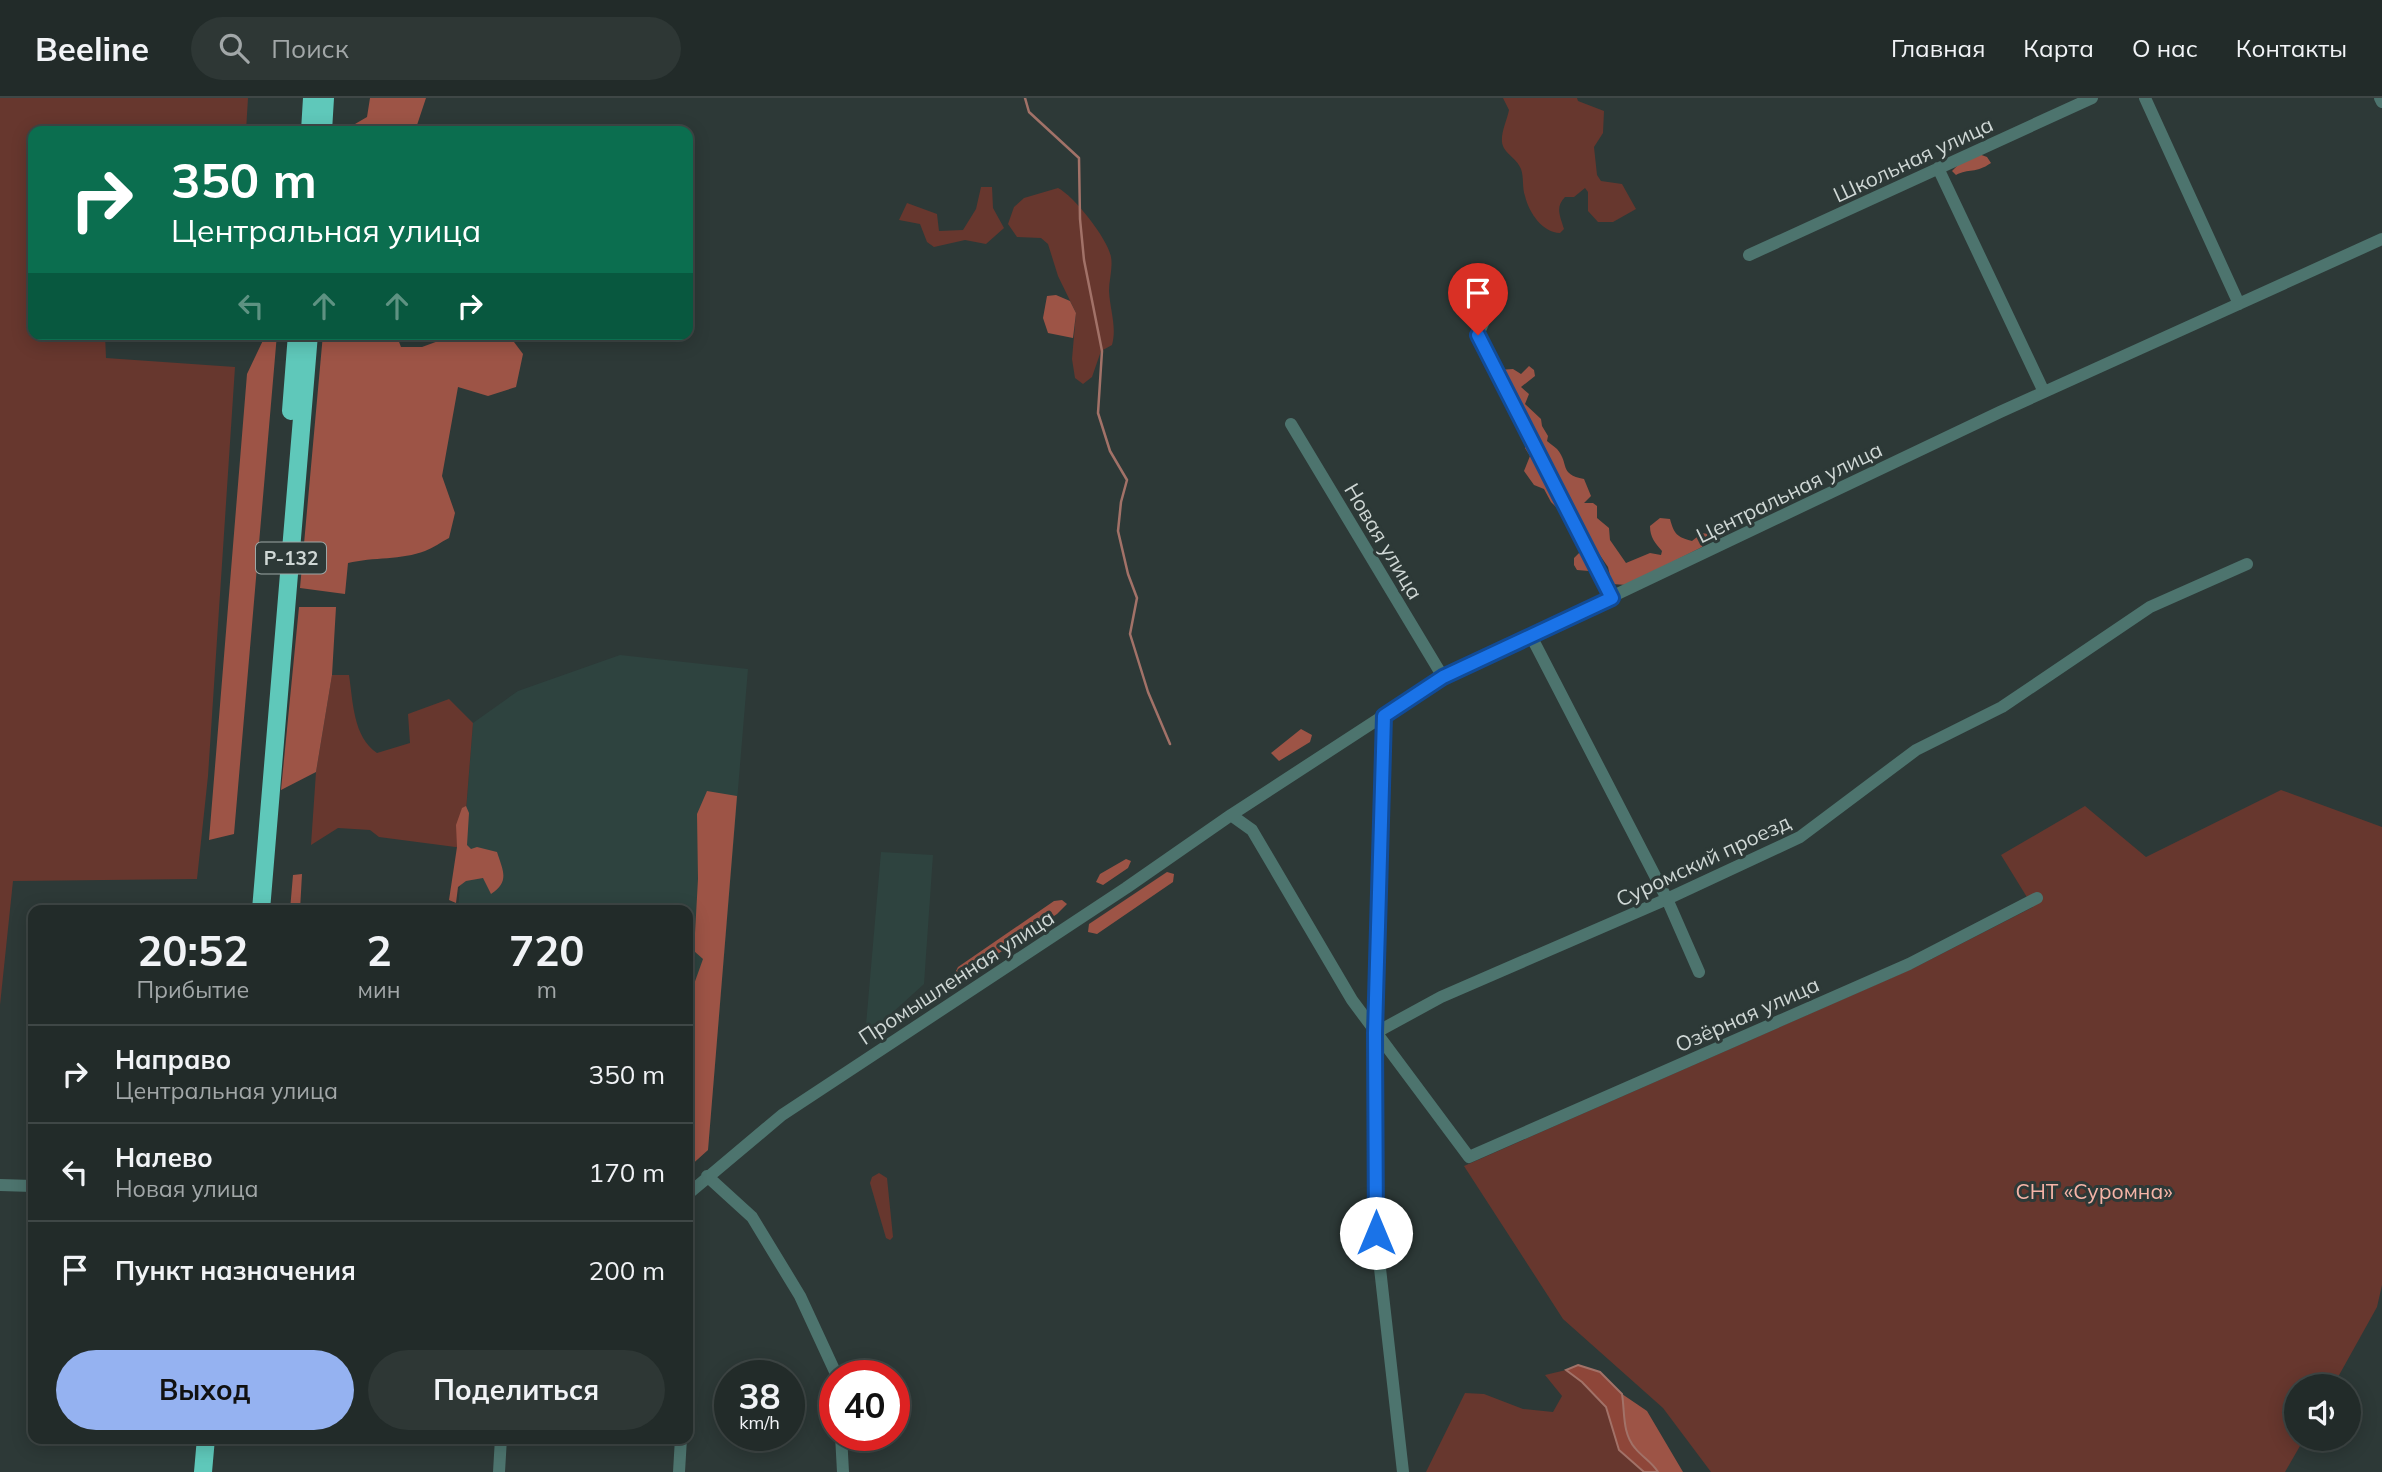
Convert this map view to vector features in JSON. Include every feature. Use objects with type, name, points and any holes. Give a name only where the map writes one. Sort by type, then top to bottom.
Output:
[{"type":"highway","points":[[310,126],[312,98]]},
{"type":"highway","points":[[323,126],[325,98]]},
{"type":"highway","name":"Р-132","points":[[261,905],[266,781],[297,340]]},
{"type":"highway","name":"Р-132","points":[[251,905],[266,781],[308,340]]},
{"type":"highway","points":[[203,1472],[205,1444]]},
{"type":"street","name":"Школьная улица","points":[[1749,255],[2092,98]]},
{"type":"street","points":[[2145,98],[2239,304]]},
{"type":"street","points":[[1938,168],[2044,392]]},
{"type":"street","name":"Центральная улица","points":[[1231,815],[1443,677],[2044,392],[2382,239]]},
{"type":"street","points":[[1484,321],[1478,335],[1612,598]]},
{"type":"street","name":"Новая улица","points":[[1291,424],[1443,677]]},
{"type":"street","name":"Суромский проезд","points":[[1375,1033],[1441,997],[1667,899],[1800,837],[1916,750],[2002,707],[2150,607],[2247,564]]},
{"type":"street","points":[[1531,636],[1667,899],[1699,972]]},
{"type":"street","points":[[1384,716],[1375,1033],[1376,1233],[1403,1472]]},
{"type":"street","points":[[1231,815],[1251,830],[1352,1000],[1375,1033]]},
{"type":"street","name":"Промышленная улица","points":[[693,1189],[782,1115],[1126,888],[1231,815]]},
{"type":"street","name":"Озёрная улица","points":[[1375,1033],[1469,1157],[1909,964],[2037,898]]},
{"type":"street","points":[[707,1176],[752,1217],[800,1296],[830,1360]]},
{"type":"street","points":[[0,1185],[28,1186]]},
{"type":"street","points":[[499,1472],[501,1444]]},
{"type":"street","points":[[680,1472],[681,1444]]},
{"type":"street","points":[[842,1451],[843,1472]]},
{"type":"shaded area","points":[[370,98],[426,98],[417,126],[354,126],[367,117]]},
{"type":"shaded area","points":[[1976,153],[1987,157],[1991,163],[1981,169],[1956,175],[1952,171],[1963,160]]},
{"type":"shaded area","points":[[1056,295],[1070,301],[1076,313],[1073,338],[1048,333],[1043,318],[1047,296]]},
{"type":"shaded area","points":[[263,340],[276,340],[234,834],[209,840],[247,374]]},
{"type":"shaded area","points":[[322,340],[398,340],[401,347],[422,347],[441,340],[512,340],[523,354],[516,387],[488,396],[458,387],[442,476],[455,513],[449,538],[416,554],[348,563],[345,594],[300,588]]},
{"type":"shaded area","points":[[1529,366],[1534,370],[1535,376],[1521,387],[1529,394],[1525,404],[1541,419],[1548,436],[1547,441],[1561,454],[1567,471],[1584,479],[1591,496],[1584,503],[1597,506],[1597,518],[1609,528],[1610,540],[1626,563],[1650,553],[1661,555],[1662,551],[1653,540],[1650,526],[1660,518],[1670,519],[1677,534],[1687,540],[1692,541],[1702,533],[1708,534],[1702,547],[1627,585],[1612,584],[1608,567],[1586,535],[1498,370],[1513,369],[1521,374]]},
{"type":"shaded area","points":[[1526,443],[1598,579],[1589,571],[1577,570],[1574,558],[1581,551],[1575,537],[1567,528],[1563,514],[1551,502],[1544,489],[1534,485],[1524,471],[1530,456],[1525,448]]},
{"type":"shaded area","points":[[299,607],[336,607],[332,675],[316,772],[281,790]]},
{"type":"shaded area","points":[[620,655],[748,669],[708,1150],[693,1164],[693,905],[458,905],[473,723],[518,691]]},
{"type":"shaded area","points":[[1301,729],[1312,735],[1310,742],[1279,761],[1271,753]]},
{"type":"shaded area","points":[[707,791],[737,796],[708,1150],[693,1164],[693,987],[703,959],[694,951],[698,879],[697,814]]},
{"type":"shaded area","points":[[466,806],[469,813],[467,845],[471,849],[477,847],[497,852],[503,880],[491,894],[483,878],[466,881],[458,887],[456,903],[449,900],[457,847],[456,825],[462,808]]},
{"type":"shaded area","points":[[881,852],[933,855],[924,984],[882,1022],[873,1026],[866,1025]]},
{"type":"shaded area","points":[[1126,859],[1131,861],[1128,868],[1103,885],[1096,882],[1100,874]]},
{"type":"shaded area","points":[[1167,872],[1174,874],[1173,882],[1097,934],[1088,932],[1089,924]]},
{"type":"shaded area","points":[[302,874],[300,905],[290,905],[293,875]]},
{"type":"shaded area","points":[[1062,900],[1067,904],[1057,914],[962,978],[955,973],[958,967],[1054,901]]},
{"type":"shaded area","points":[[1578,1365],[1600,1372],[1622,1394],[1626,1429],[1631,1442],[1658,1472],[1644,1472],[1619,1450],[1606,1407],[1566,1370]]},
{"type":"shaded area","points":[[1622,1394],[1647,1411],[1683,1472],[1658,1472],[1635,1448],[1626,1429]]},
{"type":"green space","points":[[0,98],[248,98],[246,126],[28,126],[28,340],[105,340],[106,358],[235,367],[208,776],[197,879],[13,881],[0,1005]]},
{"type":"green space","points":[[1503,98],[1577,98],[1578,101],[1604,111],[1603,133],[1594,147],[1597,175],[1601,181],[1622,184],[1636,209],[1613,222],[1598,222],[1588,211],[1588,192],[1585,188],[1574,197],[1565,197],[1560,204],[1559,212],[1564,229],[1560,233],[1543,226],[1533,215],[1527,202],[1521,169],[1503,146],[1502,134],[1509,110]]},
{"type":"green space","points":[[981,187],[992,187],[993,208],[1004,228],[986,244],[965,240],[934,247],[927,242],[920,224],[899,220],[907,203],[937,214],[939,231],[963,230],[976,209]]},
{"type":"green space","points":[[1058,188],[1073,200],[1089,219],[1104,240],[1111,257],[1109,291],[1114,325],[1112,345],[1101,351],[1092,377],[1083,384],[1075,378],[1072,359],[1076,313],[1058,276],[1048,244],[1041,238],[1017,237],[1008,224],[1014,207],[1024,198]]},
{"type":"green space","points":[[332,675],[349,675],[359,728],[363,738],[377,753],[410,743],[408,714],[449,699],[473,723],[463,848],[379,837],[370,830],[338,828],[311,845],[316,772]]},
{"type":"green space","name":"СНТ «Суромна»","points":[[2281,790],[2382,827],[2382,1285],[2377,1307],[2340,1374],[2284,1374],[2284,1451],[2297,1451],[2285,1472],[1711,1472],[1663,1408],[1563,1319],[1464,1166],[1916,967],[2033,907],[2001,855],[2085,806],[2146,857]]},
{"type":"green space","points":[[879,1173],[887,1178],[893,1237],[890,1240],[886,1238],[870,1183],[872,1177]]},
{"type":"green space","points":[[1566,1370],[1606,1407],[1619,1450],[1644,1472],[1426,1472],[1465,1393],[1484,1394],[1523,1409],[1553,1412],[1562,1396],[1545,1375]]},
{"type":"waterway","points":[[1025,98],[1029,112],[1079,158],[1084,260],[1102,351],[1098,413],[1110,451],[1127,480],[1118,531],[1128,574],[1137,598],[1130,634],[1148,692],[1170,744]]},
{"type":"route","points":[[1376,1233],[1375,1033],[1384,716],[1443,677],[1612,598],[1478,335]]}]
